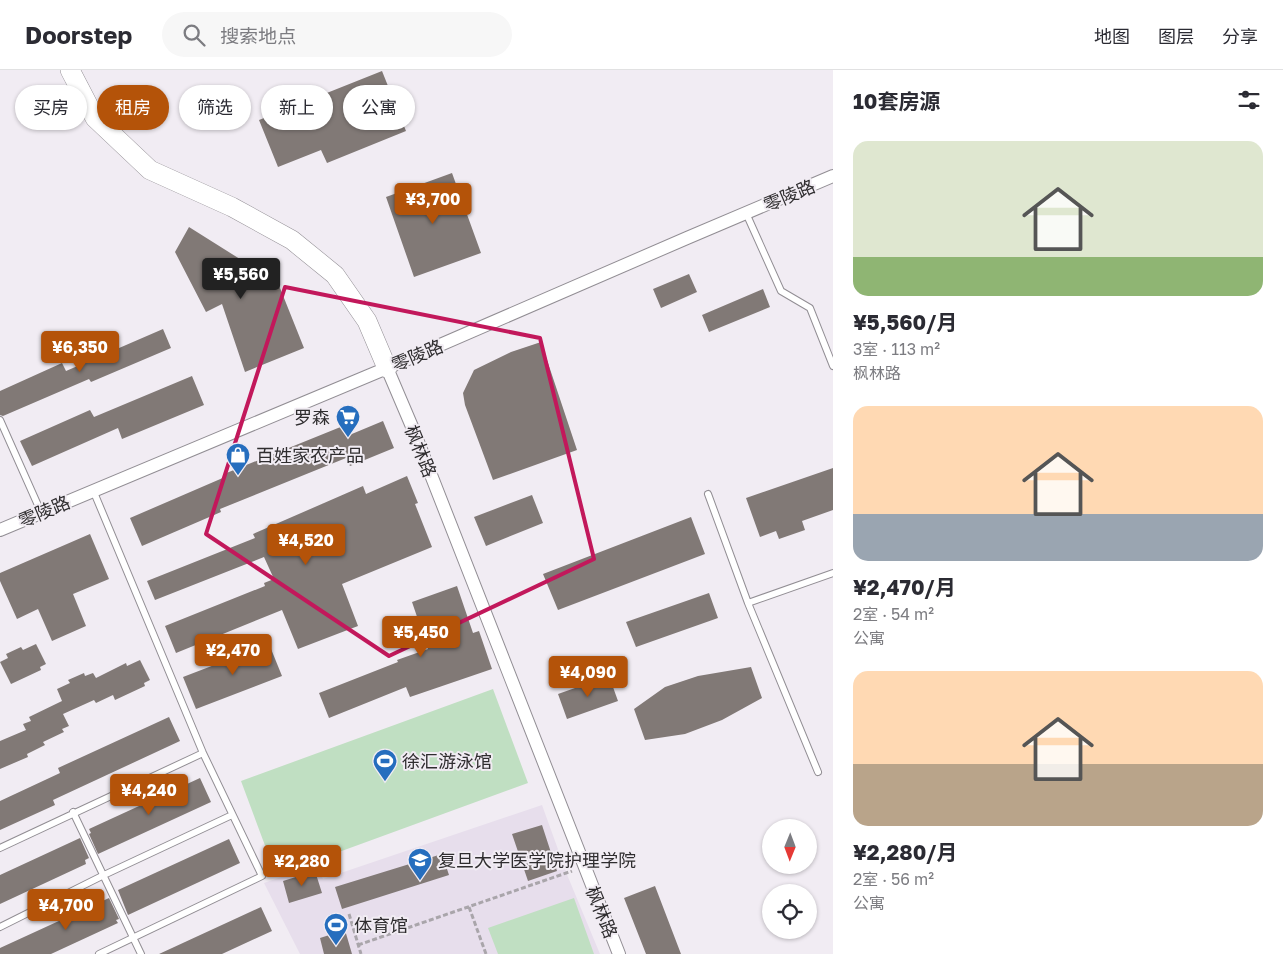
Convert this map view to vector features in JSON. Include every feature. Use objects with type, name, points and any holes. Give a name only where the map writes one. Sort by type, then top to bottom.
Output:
[{"type":"street","name":"枫林路","points":[[70,70],[95,118],[150,170],[232,207],[292,240],[335,275],[367,321],[416,438],[619,954]]},
{"type":"street","name":"零陵路","points":[[0,530],[387,368],[833,176]]},
{"type":"lane","points":[[746,213],[781,291],[810,308],[833,366]]},
{"type":"lane","points":[[0,420],[41,512]]},
{"type":"lane","points":[[93,490],[203,753],[262,876],[99,954]]},
{"type":"lane","points":[[708,494],[748,603],[818,772]]},
{"type":"lane","points":[[748,603],[833,573]]},
{"type":"lane","points":[[0,848],[203,753]]},
{"type":"lane","points":[[74,812],[141,954]]},
{"type":"lane","points":[[0,927],[104,875],[232,815]]},
{"type":"path","points":[[358,945],[585,867]]},
{"type":"path","points":[[469,908],[486,954]]},
{"type":"path","points":[[350,914],[361,954]]},
{"type":"highlighted area","points":[[285,287],[540,338],[594,559],[389,656],[206,534]]},
{"type":"shaded area","name":"复旦大学医学院护理学院","points":[[542,805],[568,877],[600,954],[300,954],[264,883],[316,865],[323,879]]},
{"type":"green space","name":"徐汇游泳馆","points":[[493,689],[528,783],[276,875],[241,781]]},
{"type":"green space","points":[[574,898],[594,954],[498,954],[488,928]]},
{"type":"building","points":[[382,71],[388,85],[347,85]]},
{"type":"building","points":[[343,87],[343,130],[406,131],[327,163],[321,150],[278,167],[263,130],[333,130],[333,91]]},
{"type":"building","points":[[452,173],[481,253],[414,277],[386,197]]},
{"type":"building","points":[[189,227],[278,283],[304,348],[245,372],[222,304],[206,312],[175,252]]},
{"type":"building","points":[[689,274],[697,292],[661,308],[653,289]]},
{"type":"building","points":[[763,289],[770,307],[709,332],[702,315]]},
{"type":"building","points":[[163,329],[171,348],[91,382],[89,379],[3,416],[0,415],[0,391],[62,363],[66,371]]},
{"type":"building","points":[[541,342],[577,450],[493,480],[465,405],[463,393],[474,370],[511,352]]},
{"type":"building","points":[[192,376],[204,405],[122,439],[118,428],[32,466],[20,441],[90,410],[94,417]]},
{"type":"building","points":[[383,421],[394,448],[350,466],[346,458],[220,509],[221,512],[142,546],[130,518],[225,477],[224,474],[343,426],[347,436]]},
{"type":"building","points":[[833,468],[833,510],[802,521],[805,530],[779,539],[776,531],[760,537],[746,498]]},
{"type":"building","points":[[407,476],[418,503],[415,504],[432,547],[342,584],[358,626],[298,649],[282,610],[176,653],[165,626],[265,586],[264,583],[274,579],[264,557],[155,600],[147,581],[255,538],[253,534],[363,486],[366,494]]},
{"type":"building","points":[[532,495],[543,523],[486,546],[474,517]]},
{"type":"building","points":[[691,517],[705,554],[558,610],[543,574]]},
{"type":"building","points":[[90,534],[109,579],[73,594],[86,626],[52,641],[38,609],[17,619],[0,581],[0,573]]},
{"type":"building","points":[[457,586],[473,633],[479,631],[492,669],[410,697],[406,687],[329,718],[319,693],[428,649],[412,602]]},
{"type":"building","points":[[709,593],[718,618],[636,647],[626,622]]},
{"type":"building","points":[[36,644],[46,664],[40,667],[41,670],[11,684],[0,662],[8,658],[6,654],[21,647],[23,650]]},
{"type":"building","points":[[269,644],[282,676],[196,709],[183,677]]},
{"type":"building","points":[[140,660],[150,680],[144,683],[145,686],[115,700],[113,695],[96,703],[94,700],[63,714],[69,726],[62,729],[64,732],[43,742],[45,745],[27,754],[28,757],[0,769],[0,741],[26,730],[23,724],[31,721],[29,717],[62,701],[57,689],[70,683],[68,680],[84,673],[85,676],[93,673],[96,678],[126,663],[127,666]]},
{"type":"building","points":[[751,667],[762,698],[722,720],[685,734],[645,740],[634,709],[665,687],[698,676]]},
{"type":"building","points":[[609,676],[618,701],[567,719],[558,694]]},
{"type":"building","points":[[169,717],[180,741],[53,800],[55,805],[0,830],[0,801],[60,773],[58,768]]},
{"type":"building","points":[[200,778],[211,802],[98,854],[89,834],[91,833],[89,829]]},
{"type":"building","points":[[542,825],[557,871],[528,881],[512,834]]},
{"type":"building","points":[[80,838],[89,858],[85,860],[86,864],[0,904],[0,875]]},
{"type":"building","points":[[229,839],[240,863],[128,915],[118,890]]},
{"type":"building","points":[[442,854],[449,875],[342,909],[335,887]]},
{"type":"building","points":[[315,871],[322,893],[289,903],[283,881]]},
{"type":"building","points":[[655,886],[681,954],[646,954],[624,898]]},
{"type":"building","points":[[109,898],[119,919],[116,920],[118,923],[51,954],[0,954],[0,948]]},
{"type":"building","points":[[261,907],[272,931],[222,954],[159,954]]},
{"type":"building","name":"体育馆","points":[[345,930],[352,954],[324,954],[320,938]]},
{"type":"place","name":"罗森","points":[[348,438]]},
{"type":"place","name":"百姓家农产品","points":[[238,476]]},
{"type":"place","name":"徐汇游泳馆","points":[[385,782]]},
{"type":"place","name":"复旦大学医学院护理学院","points":[[420,881]]},
{"type":"place","name":"体育馆","points":[[336,946]]}]
